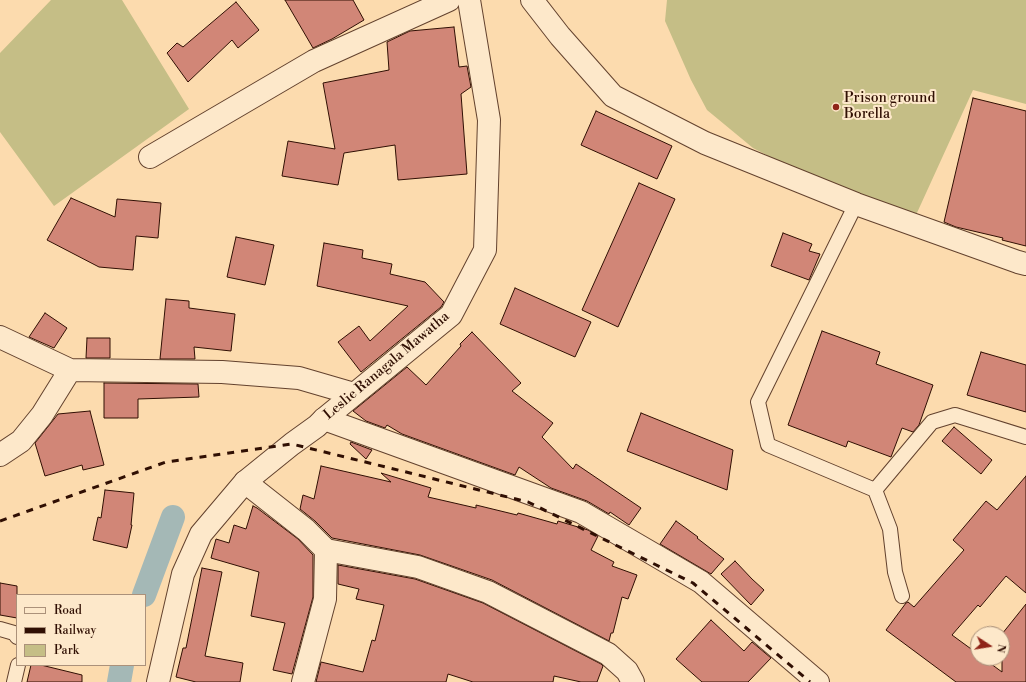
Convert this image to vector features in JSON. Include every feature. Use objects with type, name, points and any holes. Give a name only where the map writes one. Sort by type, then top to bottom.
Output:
[{"type":"street","points":[[150,157],[314,61],[449,0]]},
{"type":"street","name":"Leslie Ranagala Mawatha","points":[[158,682],[183,574],[201,534],[245,482],[317,426],[324,418],[451,315],[485,250],[488,120],[469,0]]},
{"type":"street","points":[[532,0],[560,36],[613,96],[705,143],[856,204],[1026,264]]},
{"type":"street","points":[[0,337],[70,370],[222,372],[299,378],[354,394]]},
{"type":"street","points":[[0,455],[21,441],[42,415],[70,370]]},
{"type":"street","points":[[324,418],[581,512],[701,582],[818,682]]},
{"type":"street","points":[[245,482],[306,530],[326,550],[418,567],[488,592],[608,654],[627,671],[633,682]]},
{"type":"street","points":[[303,682],[325,599],[326,550]]},
{"type":"lane","points":[[856,204],[758,402],[768,445],[875,490],[890,529],[895,572],[902,596]]},
{"type":"lane","points":[[875,490],[932,422],[955,415],[1026,437]]},
{"type":"lane","points":[[0,629],[14,633],[16,636]]},
{"type":"lane","points":[[14,682],[18,666]]},
{"type":"green space","points":[[51,0],[122,0],[189,109],[54,206],[0,132],[0,53]]},
{"type":"green space","name":"Prison ground Borella","points":[[667,0],[1026,0],[1026,104],[973,90],[916,215],[852,199],[753,148],[707,110],[691,80],[665,21]]},
{"type":"building","points":[[285,0],[353,0],[364,20],[332,39],[313,48]]},
{"type":"building","points":[[236,2],[259,30],[238,48],[232,40],[188,82],[167,53],[177,43],[183,47]]},
{"type":"building","points":[[454,27],[459,67],[467,66],[471,87],[461,94],[467,174],[398,180],[395,145],[344,153],[338,185],[282,176],[288,141],[335,149],[323,83],[389,70],[387,42],[410,31]]},
{"type":"building","points":[[973,98],[1026,111],[1026,246],[1002,240],[1003,238],[956,227],[944,222]]},
{"type":"building","points":[[596,111],[672,146],[657,179],[581,145]]},
{"type":"building","points":[[639,183],[675,199],[618,327],[582,310]]},
{"type":"building","points":[[71,198],[115,217],[117,199],[161,203],[158,238],[136,236],[133,270],[99,267],[47,240]]},
{"type":"building","points":[[783,233],[812,244],[809,251],[820,254],[809,280],[771,266]]},
{"type":"building","points":[[236,237],[274,245],[265,285],[227,277]]},
{"type":"building","points":[[324,243],[363,250],[362,258],[392,264],[390,274],[425,282],[444,302],[441,307],[361,372],[338,342],[359,326],[370,341],[408,306],[317,286]]},
{"type":"building","points":[[515,288],[591,322],[575,357],[500,324]]},
{"type":"building","points":[[166,299],[189,301],[189,308],[235,314],[231,351],[194,347],[195,359],[160,359]]},
{"type":"building","points":[[45,313],[67,328],[54,348],[29,337]]},
{"type":"building","points":[[822,331],[880,352],[876,364],[933,385],[919,425],[913,432],[902,428],[891,457],[848,441],[846,447],[788,425]]},
{"type":"building","points":[[472,332],[521,383],[512,391],[553,423],[542,437],[573,469],[576,464],[641,508],[629,525],[610,512],[609,514],[587,501],[551,488],[519,467],[515,475],[402,434],[387,425],[385,428],[366,421],[353,411],[407,367],[426,385]]},
{"type":"building","points":[[87,338],[110,338],[110,358],[86,358]]},
{"type":"building","points":[[981,352],[1026,365],[1026,412],[967,395]]},
{"type":"building","points":[[104,383],[198,384],[199,397],[138,399],[138,418],[104,418]]},
{"type":"building","points":[[90,411],[104,465],[83,470],[82,465],[45,476],[35,443],[58,414]]},
{"type":"building","points":[[641,413],[733,450],[727,490],[627,451]]},
{"type":"building","points":[[954,427],[992,460],[981,474],[942,441]]},
{"type":"building","points":[[351,442],[372,450],[366,459],[350,444]]},
{"type":"building","points":[[321,466],[391,482],[381,473],[431,488],[428,497],[476,508],[476,505],[517,515],[518,513],[557,524],[558,521],[588,530],[598,536],[591,550],[614,562],[612,566],[637,575],[628,599],[622,597],[613,633],[611,633],[609,641],[492,580],[420,555],[332,538],[300,509],[303,495],[314,499]]},
{"type":"building","points":[[1026,476],[1026,593],[1006,576],[980,607],[978,605],[952,635],[970,648],[970,666],[994,666],[1002,672],[1002,666],[1010,666],[1010,626],[1008,626],[1026,604],[1026,682],[956,682],[886,630],[906,603],[908,602],[914,607],[964,550],[953,540],[986,501],[997,510]]},
{"type":"building","points":[[105,490],[134,493],[132,525],[127,548],[93,540],[98,517],[101,518]]},
{"type":"building","points":[[253,506],[298,539],[313,555],[313,597],[292,674],[273,670],[285,623],[251,616],[259,572],[211,558],[216,539],[229,543],[234,525],[246,529]]},
{"type":"building","points":[[676,521],[724,559],[711,574],[660,544]]},
{"type":"building","points":[[735,561],[764,590],[751,605],[721,574]]},
{"type":"building","points":[[338,565],[415,579],[483,603],[601,664],[603,666],[597,682],[581,682],[554,676],[553,682],[473,682],[448,674],[446,682],[316,682],[321,662],[363,672],[372,640],[375,641],[384,605],[356,599],[359,589],[338,584]]},
{"type":"building","points":[[202,568],[222,572],[205,656],[243,663],[240,682],[196,682],[176,677],[183,648],[186,648]]},
{"type":"building","points":[[0,583],[17,586],[16,618],[0,615]]},
{"type":"building","points":[[711,620],[744,651],[752,642],[771,658],[748,682],[702,682],[676,659]]},
{"type":"building","points":[[31,666],[45,666],[82,675],[82,682],[27,682]]},
{"type":"waterway","points":[[144,594],[173,517]]},
{"type":"waterway","points":[[119,682],[122,666]]},
{"type":"railway","points":[[0,521],[166,462],[292,444],[528,502],[693,583],[810,682]]},
{"type":"place","name":"Prison ground Borella","points":[[836,107]]}]
